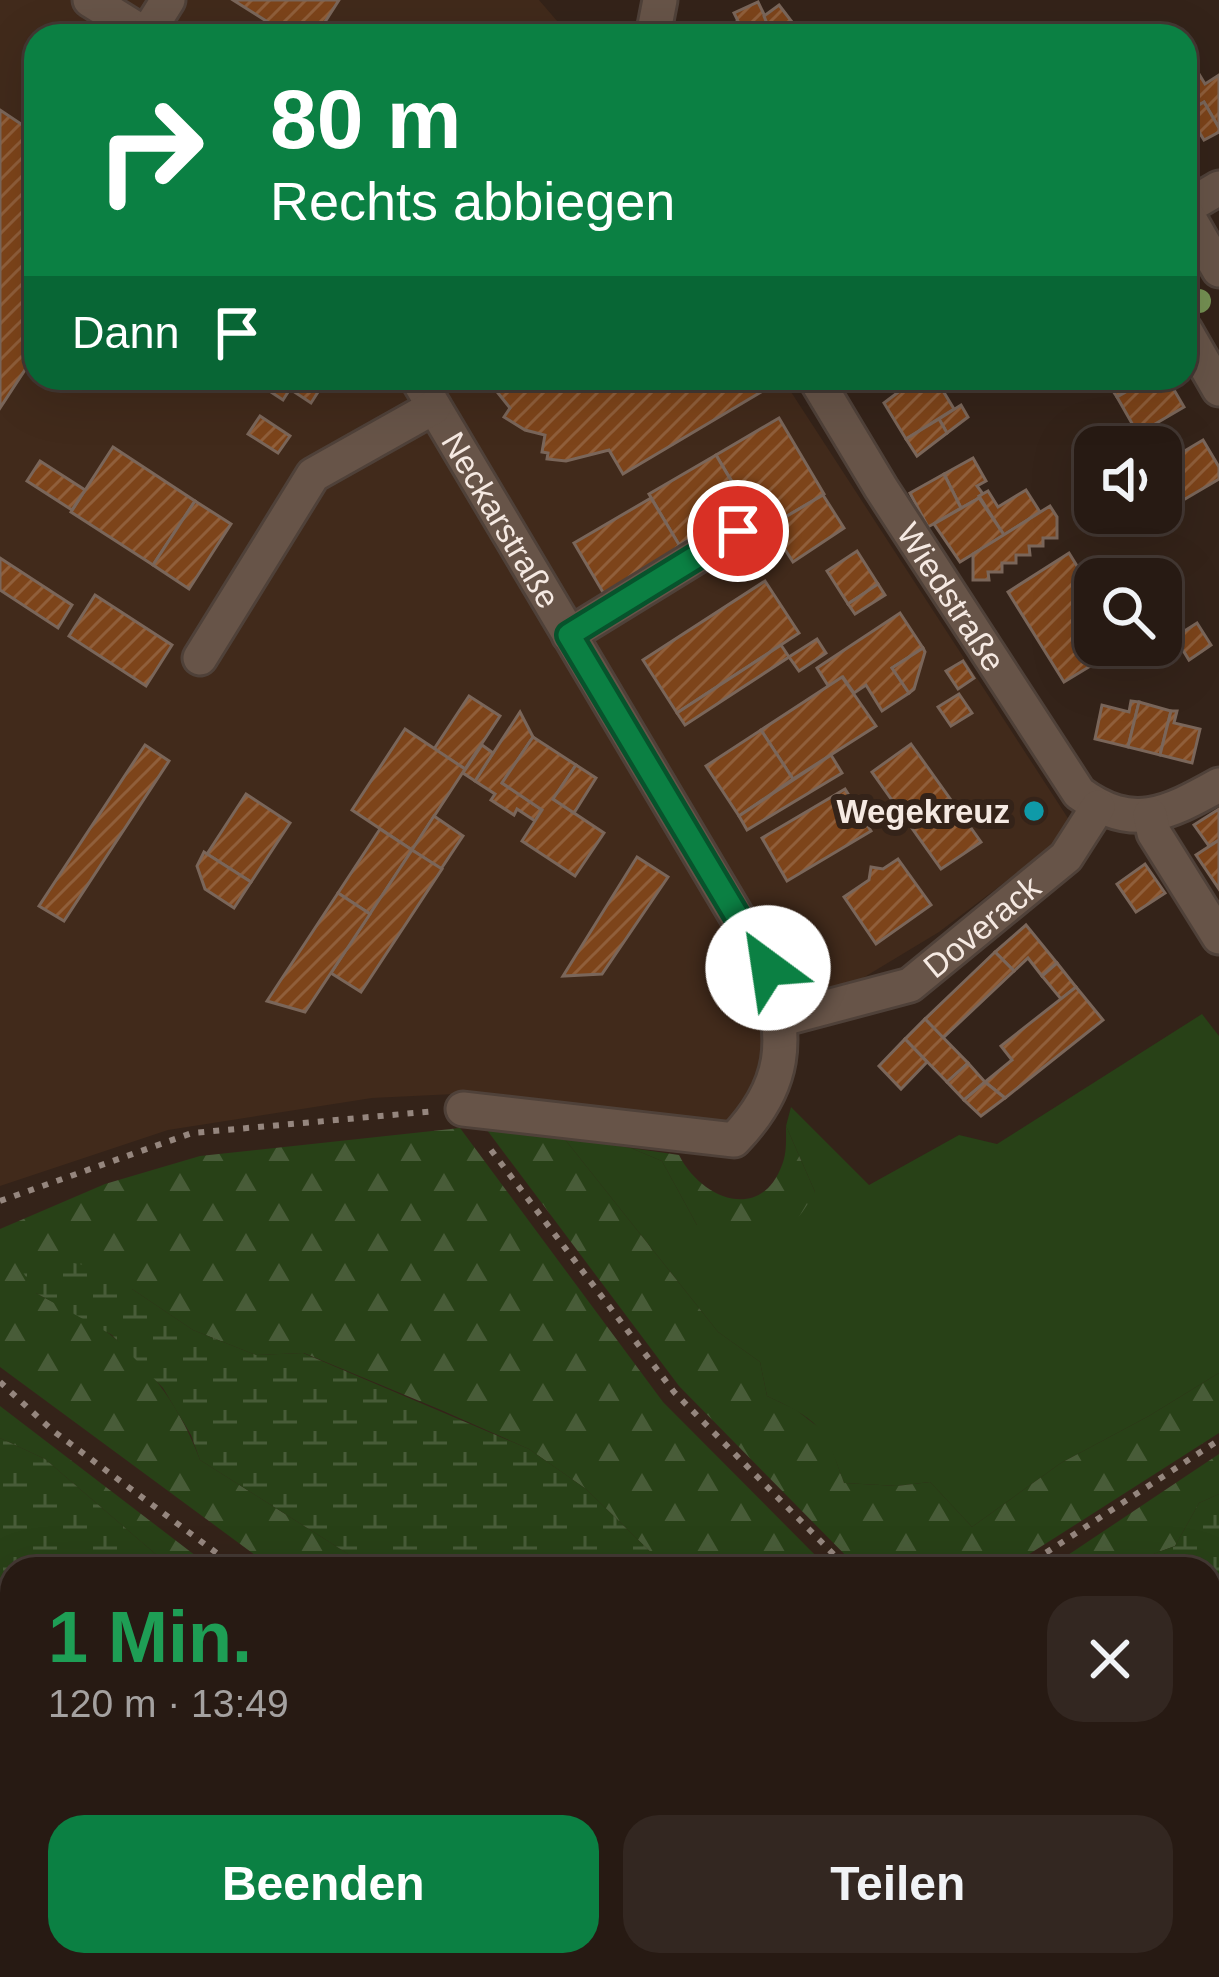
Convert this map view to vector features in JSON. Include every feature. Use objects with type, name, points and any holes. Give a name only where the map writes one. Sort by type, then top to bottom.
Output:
[{"type":"street","points":[[90,0],[129,24]]},
{"type":"street","points":[[1197,231],[1219,270]]},
{"type":"street","points":[[1197,351],[1219,389]]},
{"type":"street","name":"Wiedstraße","points":[[822,390],[1079,793],[1098,807]]},
{"type":"street","name":"Neckarstraße","points":[[200,658],[313,475],[425,393],[768,968],[782,1019],[779,1065],[758,1115],[734,1140],[463,1109]]},
{"type":"street","points":[[569,635],[738,531]]},
{"type":"street","points":[[1098,807],[1124,816],[1171,812],[1219,785]]},
{"type":"street","name":"Doverack","points":[[782,1019],[910,985],[1066,857],[1098,807]]},
{"type":"street","points":[[1150,815],[1154,833],[1219,937]]},
{"type":"path","points":[[0,1201],[192,1133],[463,1109]]},
{"type":"path","points":[[491,1150],[674,1392],[836,1557]]},
{"type":"path","points":[[0,1382],[52,1430],[222,1557]]},
{"type":"path","points":[[1039,1557],[1219,1440]]},
{"type":"shaded area","points":[[0,0],[539,0],[560,24],[24,24],[24,390],[790,390],[1075,829],[939,932],[790,1022],[745,1139],[455,1094],[372,1098],[168,1130],[0,1186]]},
{"type":"green space","points":[[1202,1014],[1219,1036],[1219,1373],[1061,1463],[972,1527],[930,1482],[897,1486],[844,1483],[819,1428],[767,1396],[760,1362],[718,1332],[563,1137],[631,1148],[662,1161],[697,1225],[815,1192],[786,1126],[791,1107],[869,1185],[959,1135],[997,1144]]},
{"type":"green space","points":[[786,1126],[815,1192],[797,1218],[762,1230],[697,1225],[662,1161],[631,1148],[679,1155],[701,1183],[716,1193],[746,1199],[772,1183],[782,1165]]},
{"type":"green space","points":[[460,1128],[663,1402],[817,1557],[656,1557],[586,1489],[529,1449],[441,1410],[304,1353],[256,1355],[193,1330],[132,1289],[36,1293],[85,1318],[127,1348],[175,1408],[200,1460],[353,1557],[258,1557],[0,1367],[0,1229],[105,1184],[200,1156]]},
{"type":"green space","points":[[487,1130],[563,1137],[718,1332],[760,1362],[767,1396],[826,1433],[844,1483],[897,1486],[930,1482],[972,1527],[1061,1463],[1219,1373],[1219,1433],[1025,1557],[847,1557],[679,1386]]},
{"type":"green space","points":[[42,1257],[84,1265],[132,1289],[193,1330],[256,1355],[303,1353],[529,1449],[586,1489],[656,1557],[353,1557],[200,1460],[163,1388],[112,1335],[36,1293],[21,1269]]},
{"type":"green space","points":[[0,1406],[197,1557],[159,1557],[45,1459],[0,1438]]},
{"type":"green space","points":[[0,1438],[45,1459],[159,1557],[0,1557]]},
{"type":"green space","points":[[1219,1454],[1219,1494],[1199,1503],[1175,1546],[1145,1557],[1065,1557]]},
{"type":"green space","points":[[1219,1494],[1219,1557],[1145,1557],[1175,1546],[1199,1503]]},
{"type":"building","points":[[233,0],[339,0],[324,24],[271,24]]},
{"type":"building","points":[[758,2],[769,24],[732,24],[738,21],[734,13]]},
{"type":"building","points":[[779,5],[794,24],[767,24],[764,16]]},
{"type":"building","points":[[1197,75],[1205,84],[1219,75],[1219,128],[1204,102],[1197,106]]},
{"type":"building","points":[[1204,102],[1219,128],[1204,140],[1197,128],[1197,106]]},
{"type":"building","points":[[0,110],[24,126],[24,371],[0,408]]},
{"type":"building","points":[[268,390],[289,390],[283,400]]},
{"type":"building","points":[[292,390],[319,390],[311,403]]},
{"type":"building","points":[[496,390],[764,390],[623,474],[609,450],[566,461],[547,459],[548,453],[542,452],[545,435],[504,417],[510,408]]},
{"type":"building","points":[[901,390],[942,390],[954,409],[906,439],[884,403]]},
{"type":"building","points":[[1129,390],[1174,390],[1184,407],[1152,426],[1133,426],[1117,397]]},
{"type":"building","points":[[961,405],[968,417],[947,433],[939,419]]},
{"type":"building","points":[[260,416],[290,436],[278,453],[248,434]]},
{"type":"building","points":[[779,418],[824,494],[762,531],[716,455]]},
{"type":"building","points":[[939,419],[947,433],[917,456],[906,439]]},
{"type":"building","points":[[1203,440],[1219,467],[1219,479],[1182,501],[1182,452]]},
{"type":"building","points":[[113,447],[195,501],[153,565],[71,512]]},
{"type":"building","points":[[716,455],[746,506],[679,545],[649,494]]},
{"type":"building","points":[[973,458],[986,481],[977,486],[983,494],[961,508],[944,474]]},
{"type":"building","points":[[40,461],[85,490],[72,510],[27,481]]},
{"type":"building","points":[[944,474],[961,508],[928,527],[910,493]]},
{"type":"building","points":[[1026,490],[1040,512],[1004,535],[979,496],[988,491],[998,507]]},
{"type":"building","points":[[823,495],[844,528],[793,562],[770,526]]},
{"type":"building","points":[[651,498],[681,548],[604,594],[574,543]]},
{"type":"building","points":[[979,498],[1004,535],[960,562],[934,524]]},
{"type":"building","points":[[195,501],[231,524],[189,589],[153,565]]},
{"type":"building","points":[[1050,506],[1057,517],[1057,538],[1043,538],[1043,546],[1029,546],[1030,555],[1016,555],[1016,563],[1002,563],[1002,572],[988,572],[989,580],[973,580],[973,554]]},
{"type":"building","points":[[857,551],[878,584],[848,604],[827,571]]},
{"type":"building","points":[[1069,553],[1074,561],[1074,666],[1090,666],[1064,682],[1008,592]]},
{"type":"building","points":[[0,558],[72,605],[58,628],[0,590]]},
{"type":"building","points":[[765,581],[799,633],[677,713],[643,660]]},
{"type":"building","points":[[878,584],[885,595],[855,614],[848,604]]},
{"type":"building","points":[[95,595],[172,645],[146,686],[69,636]]},
{"type":"building","points":[[900,613],[923,648],[892,668],[909,693],[882,711],[866,685],[854,693],[843,677],[829,687],[817,668]]},
{"type":"building","points":[[1197,623],[1211,645],[1189,660],[1182,648],[1182,633]]},
{"type":"building","points":[[817,639],[826,653],[799,671],[789,657]]},
{"type":"building","points":[[781,645],[789,657],[685,725],[677,713]]},
{"type":"building","points":[[923,648],[914,689],[909,693],[892,668]]},
{"type":"building","points":[[963,661],[974,678],[958,689],[946,671]]},
{"type":"building","points":[[842,677],[876,726],[793,779],[761,730]]},
{"type":"building","points":[[959,694],[972,713],[951,726],[938,707]]},
{"type":"building","points":[[469,696],[500,716],[465,769],[434,749]]},
{"type":"building","points":[[1131,701],[1139,702],[1128,747],[1095,739],[1102,705],[1129,712]]},
{"type":"building","points":[[1139,702],[1171,711],[1160,755],[1128,747]]},
{"type":"building","points":[[1171,711],[1177,711],[1174,723],[1200,729],[1192,763],[1160,755]]},
{"type":"building","points":[[520,712],[533,737],[502,783],[542,810],[535,821],[517,809],[514,815],[491,800],[495,794],[475,781]]},
{"type":"building","points":[[405,729],[465,769],[412,850],[352,810]]},
{"type":"building","points":[[761,730],[793,779],[739,816],[706,766]]},
{"type":"building","points":[[533,737],[576,765],[553,799],[604,833],[575,876],[522,841],[542,810],[502,783]]},
{"type":"building","points":[[911,744],[981,842],[941,869],[872,772]]},
{"type":"building","points":[[145,745],[169,761],[64,921],[39,906]]},
{"type":"building","points":[[482,745],[493,753],[475,781],[463,773]]},
{"type":"building","points":[[831,755],[842,773],[747,830],[739,816]]},
{"type":"building","points":[[576,765],[596,778],[574,813],[553,799]]},
{"type":"building","points":[[845,789],[871,831],[787,881],[762,838]]},
{"type":"building","points":[[246,794],[290,823],[251,882],[207,854]]},
{"type":"building","points":[[1219,809],[1219,840],[1209,846],[1194,825]]},
{"type":"building","points":[[434,816],[463,836],[441,869],[412,850]]},
{"type":"building","points":[[380,829],[412,850],[370,914],[338,893]]},
{"type":"building","points":[[1219,840],[1219,889],[1196,855]]},
{"type":"building","points":[[412,850],[442,869],[361,992],[331,973]]},
{"type":"building","points":[[204,852],[251,882],[234,908],[205,889],[197,866]]},
{"type":"building","points":[[637,857],[668,877],[602,974],[563,976]]},
{"type":"building","points":[[898,859],[931,905],[876,944],[844,897],[869,880],[871,867],[883,869]]},
{"type":"building","points":[[1145,864],[1165,893],[1136,912],[1117,884]]},
{"type":"building","points":[[338,893],[370,914],[305,1012],[267,1001]]},
{"type":"building","points":[[1026,925],[1057,963],[1042,976],[1028,958],[1014,971],[995,952]]},
{"type":"building","points":[[995,952],[1014,971],[943,1038],[925,1019]]},
{"type":"building","points":[[1057,963],[1076,987],[1061,999],[1042,976]]},
{"type":"building","points":[[1076,987],[1103,1020],[1005,1098],[985,1082],[1012,1060],[1001,1046]]},
{"type":"building","points":[[925,1019],[968,1063],[947,1082],[905,1039]]},
{"type":"building","points":[[905,1039],[927,1062],[901,1089],[879,1066]]},
{"type":"building","points":[[968,1063],[985,1082],[964,1100],[947,1082]]},
{"type":"building","points":[[985,1082],[1005,1098],[981,1116],[964,1100]]},
{"type":"place","name":"Wegekreuz","points":[[1034,811]]},
{"type":"route","points":[[738,531],[569,635],[768,968]]}]
